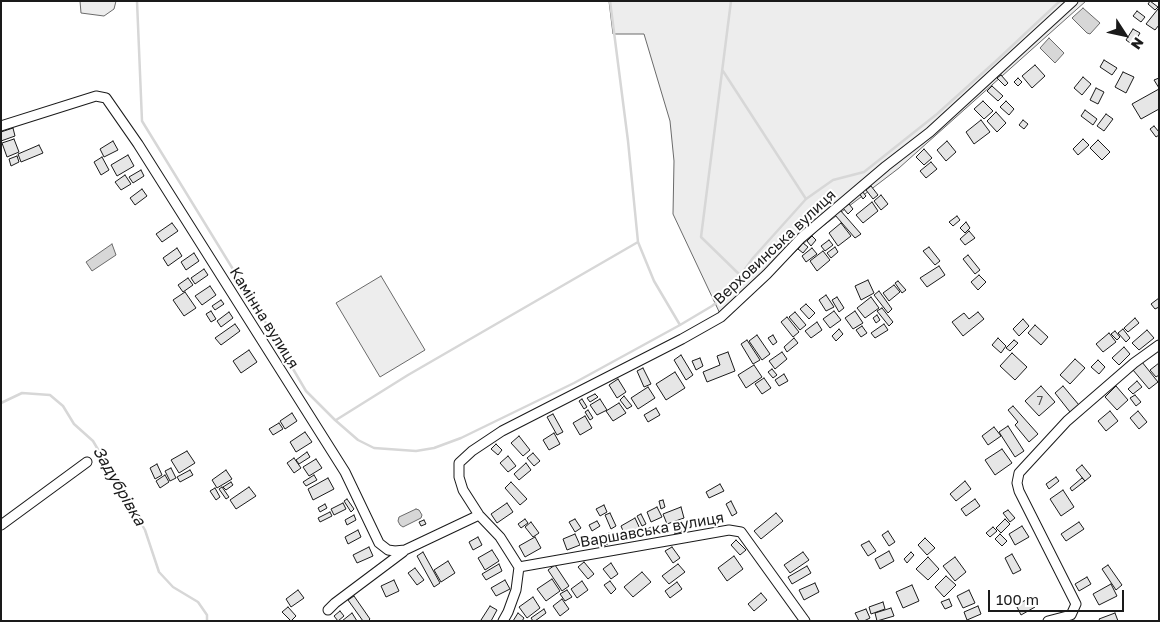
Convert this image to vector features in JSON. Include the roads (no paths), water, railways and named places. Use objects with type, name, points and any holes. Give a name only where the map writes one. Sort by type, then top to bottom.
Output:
[{"type":"street","name":"Верховинська вулиця","points":[[519,567],[500,537],[479,515],[463,490],[459,477],[459,463],[472,451],[502,431],[682,339],[721,317],[767,274],[801,238],[886,166],[930,132],[1073,1]]},
{"type":"street","name":"Камінна вулиця","points":[[1,126],[96,96],[106,98],[153,168],[345,472],[379,543],[388,550],[405,550]]},
{"type":"street","points":[[1048,621],[1071,615],[1076,604],[1019,491],[1017,483],[1019,473],[1067,421],[1159,345]]},
{"type":"street","points":[[1,524],[87,462]]},
{"type":"street","points":[[328,610],[405,550],[479,515]]},
{"type":"street","name":"Варшавська вулиця","points":[[519,567],[729,530],[741,532],[805,621]]},
{"type":"street","points":[[503,621],[516,590],[519,567]]},
{"type":"waterway","points":[[137,1],[142,121],[306,391],[358,440],[374,448],[416,451],[434,448],[461,438],[574,383],[680,325],[712,306],[727,294],[753,258],[806,199],[723,71]]},
{"type":"waterway","points":[[610,1],[628,141],[638,242],[654,281],[680,325]]},
{"type":"waterway","points":[[731,1],[701,237],[741,276]]},
{"type":"waterway","points":[[806,199],[833,180],[864,172],[937,114],[1060,1]]},
{"type":"waterway","points":[[336,420],[408,375],[638,242]]},
{"type":"waterway","name":"Задубрівка","points":[[1,403],[22,393],[50,395],[63,406],[74,424],[93,441],[130,504],[145,530],[159,572],[173,587],[198,602],[207,615],[207,621]]}]
